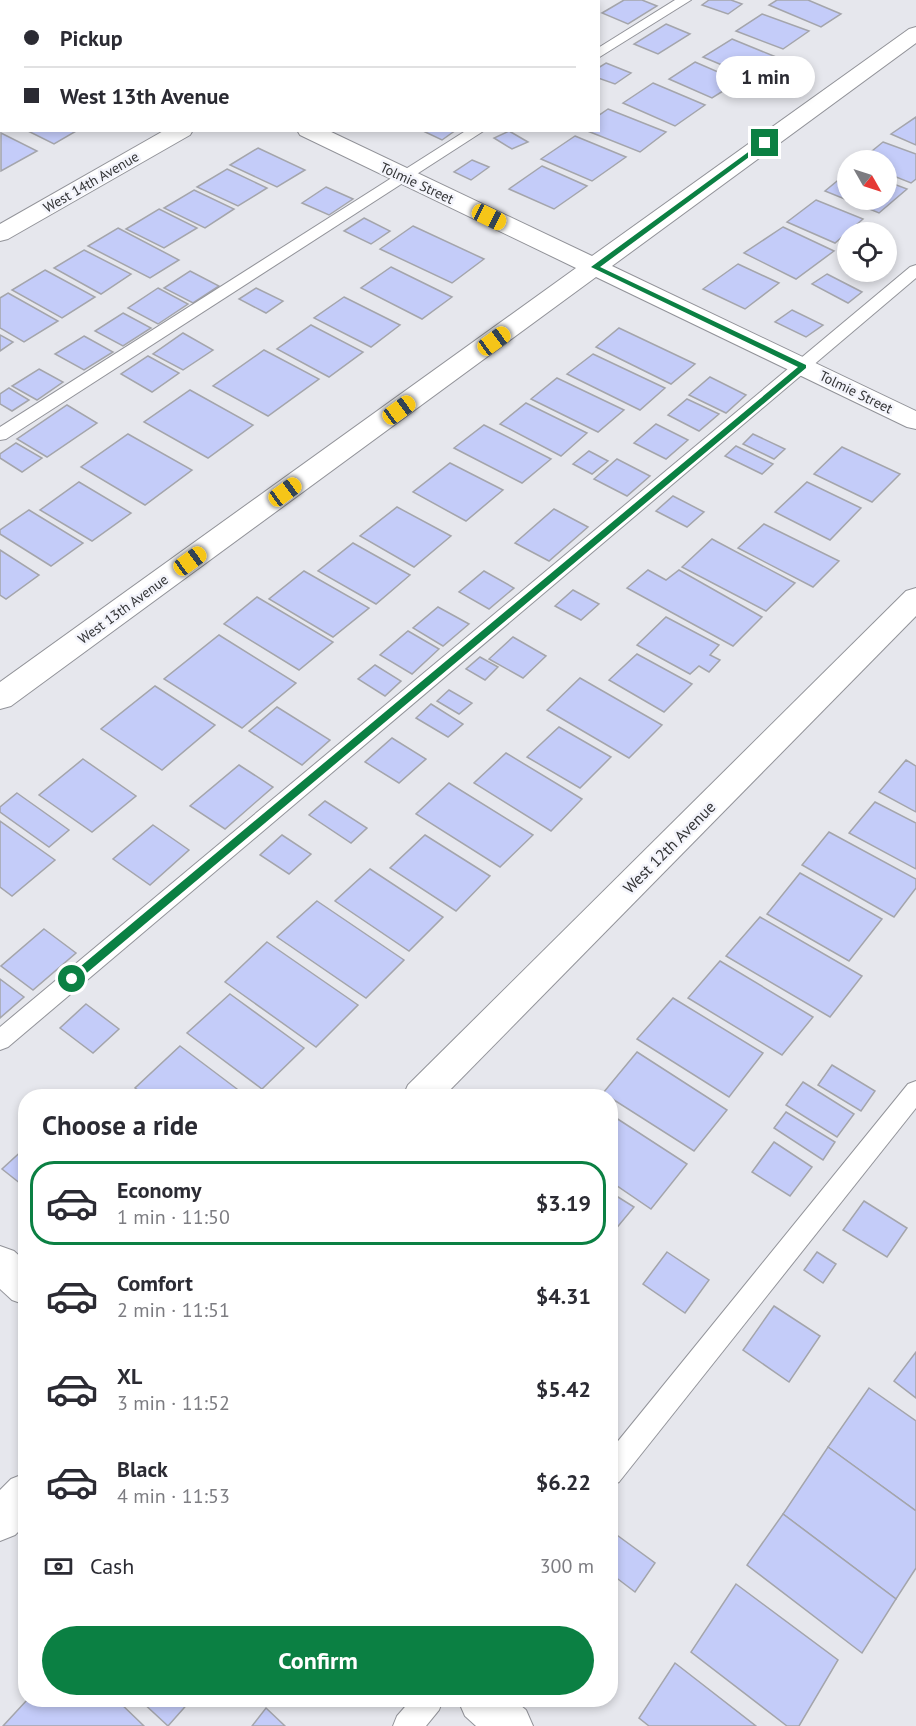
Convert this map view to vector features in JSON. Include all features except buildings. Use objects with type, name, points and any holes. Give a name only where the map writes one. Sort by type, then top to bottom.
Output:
[{"type":"street","name":"West 13th Avenue","points":[[0,698],[916,33]]},
{"type":"street","name":"West 14th Avenue","points":[[0,234],[178,132]]},
{"type":"street","name":"Tolmie Street","points":[[312,132],[916,421]]},
{"type":"street","name":"West 12th Avenue","points":[[429,1089],[916,598]]},
{"type":"street","points":[[0,1264],[18,1280]]},
{"type":"street","points":[[0,1520],[18,1502]]},
{"type":"street","points":[[489,1707],[510,1726]]},
{"type":"lane","points":[[600,53],[684,0]]},
{"type":"lane","points":[[0,435],[475,132]]},
{"type":"lane","points":[[0,1040],[916,270]]},
{"type":"lane","points":[[618,1463],[916,1091]]},
{"type":"lane","points":[[407,1726],[423,1707]]},
{"type":"route","points":[[72,979],[803,367],[594,267],[765,143]]}]
